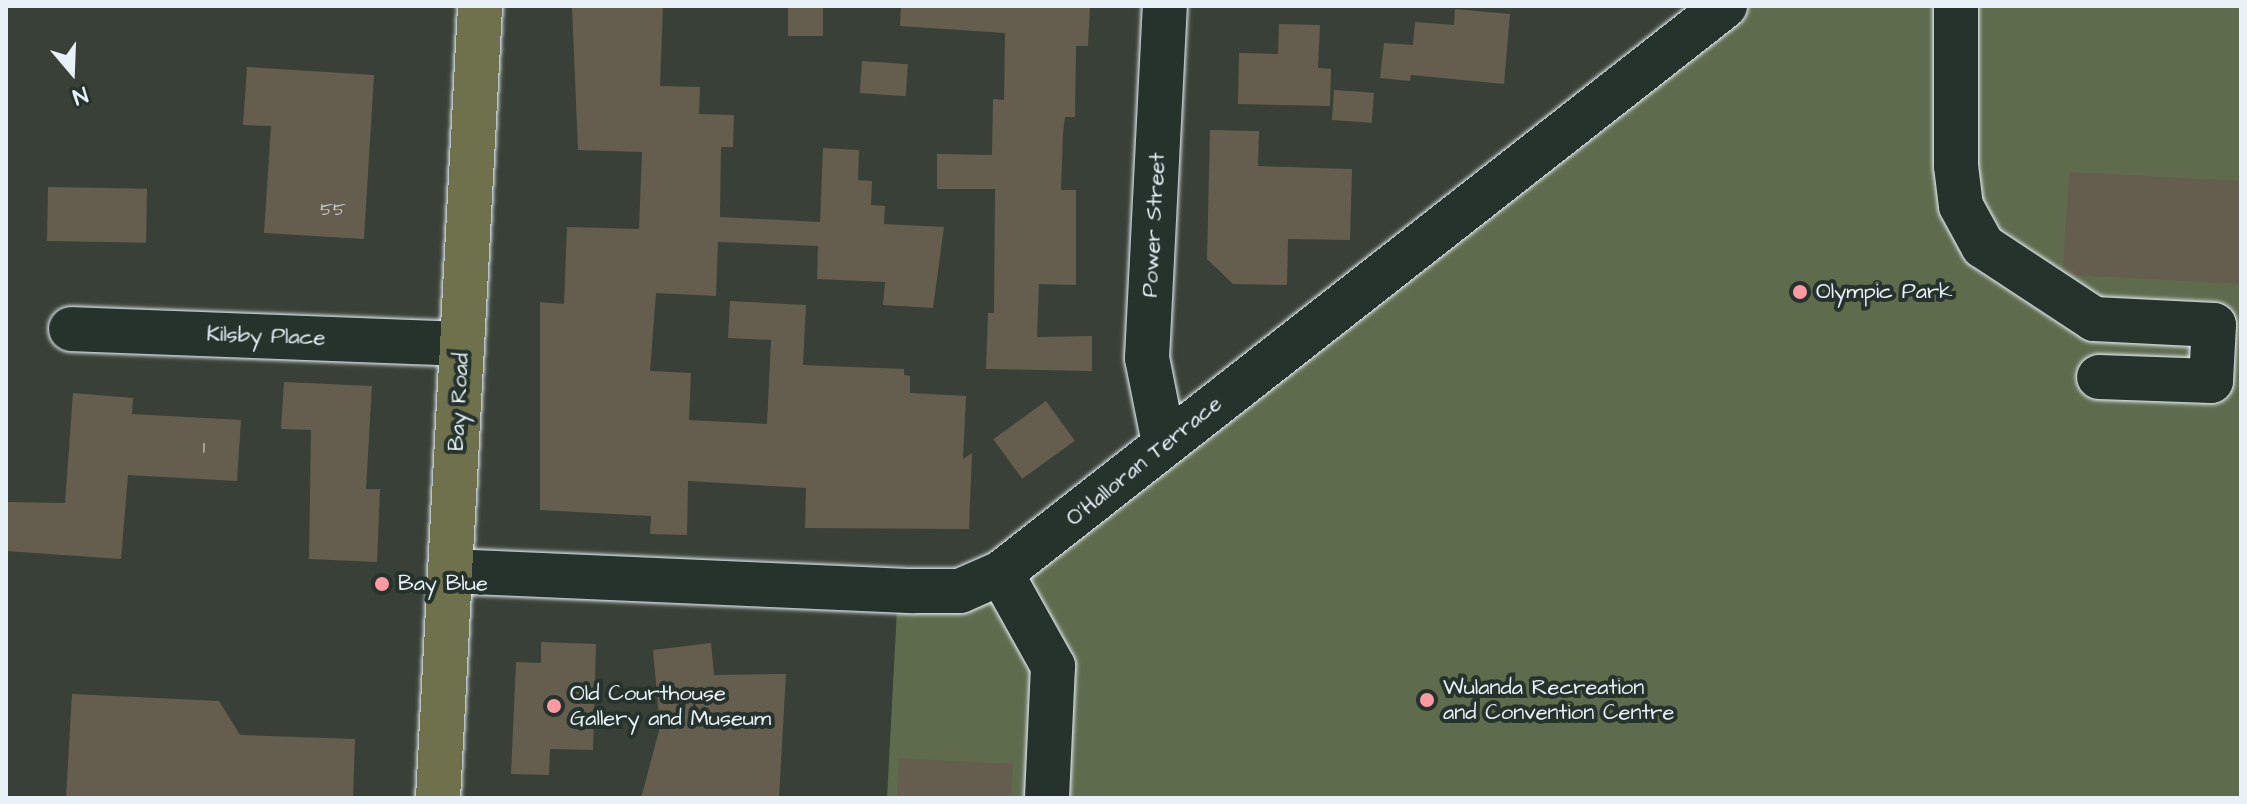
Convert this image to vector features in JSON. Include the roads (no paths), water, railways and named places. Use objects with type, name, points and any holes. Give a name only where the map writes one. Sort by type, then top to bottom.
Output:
[{"type":"main road","name":"Bay Road","points":[[438,798],[480,6]]},
{"type":"street","name":"Power Street","points":[[1164,443],[1147,358],[1165,6]]},
{"type":"street","name":"O'Halloran Terrace","points":[[450,571],[914,591],[960,591],[1001,573],[1725,6]]},
{"type":"street","points":[[1956,6],[1956,166],[1961,206],[1983,246],[2094,319],[2214,325],[2211,381],[2099,377]]},
{"type":"street","name":"Kilsby Place","points":[[71,329],[462,344]]},
{"type":"street","points":[[1001,573],[1053,666],[1047,798]]},
{"type":"place","name":"Olympic Park","points":[[1800,292]]},
{"type":"place","name":"Bay Blue","points":[[382,584]]},
{"type":"place","name":"Wulanda Recreation and Convention Centre","points":[[1427,700]]},
{"type":"place","name":"Old Courthouse Gallery and Museum","points":[[554,706]]}]
